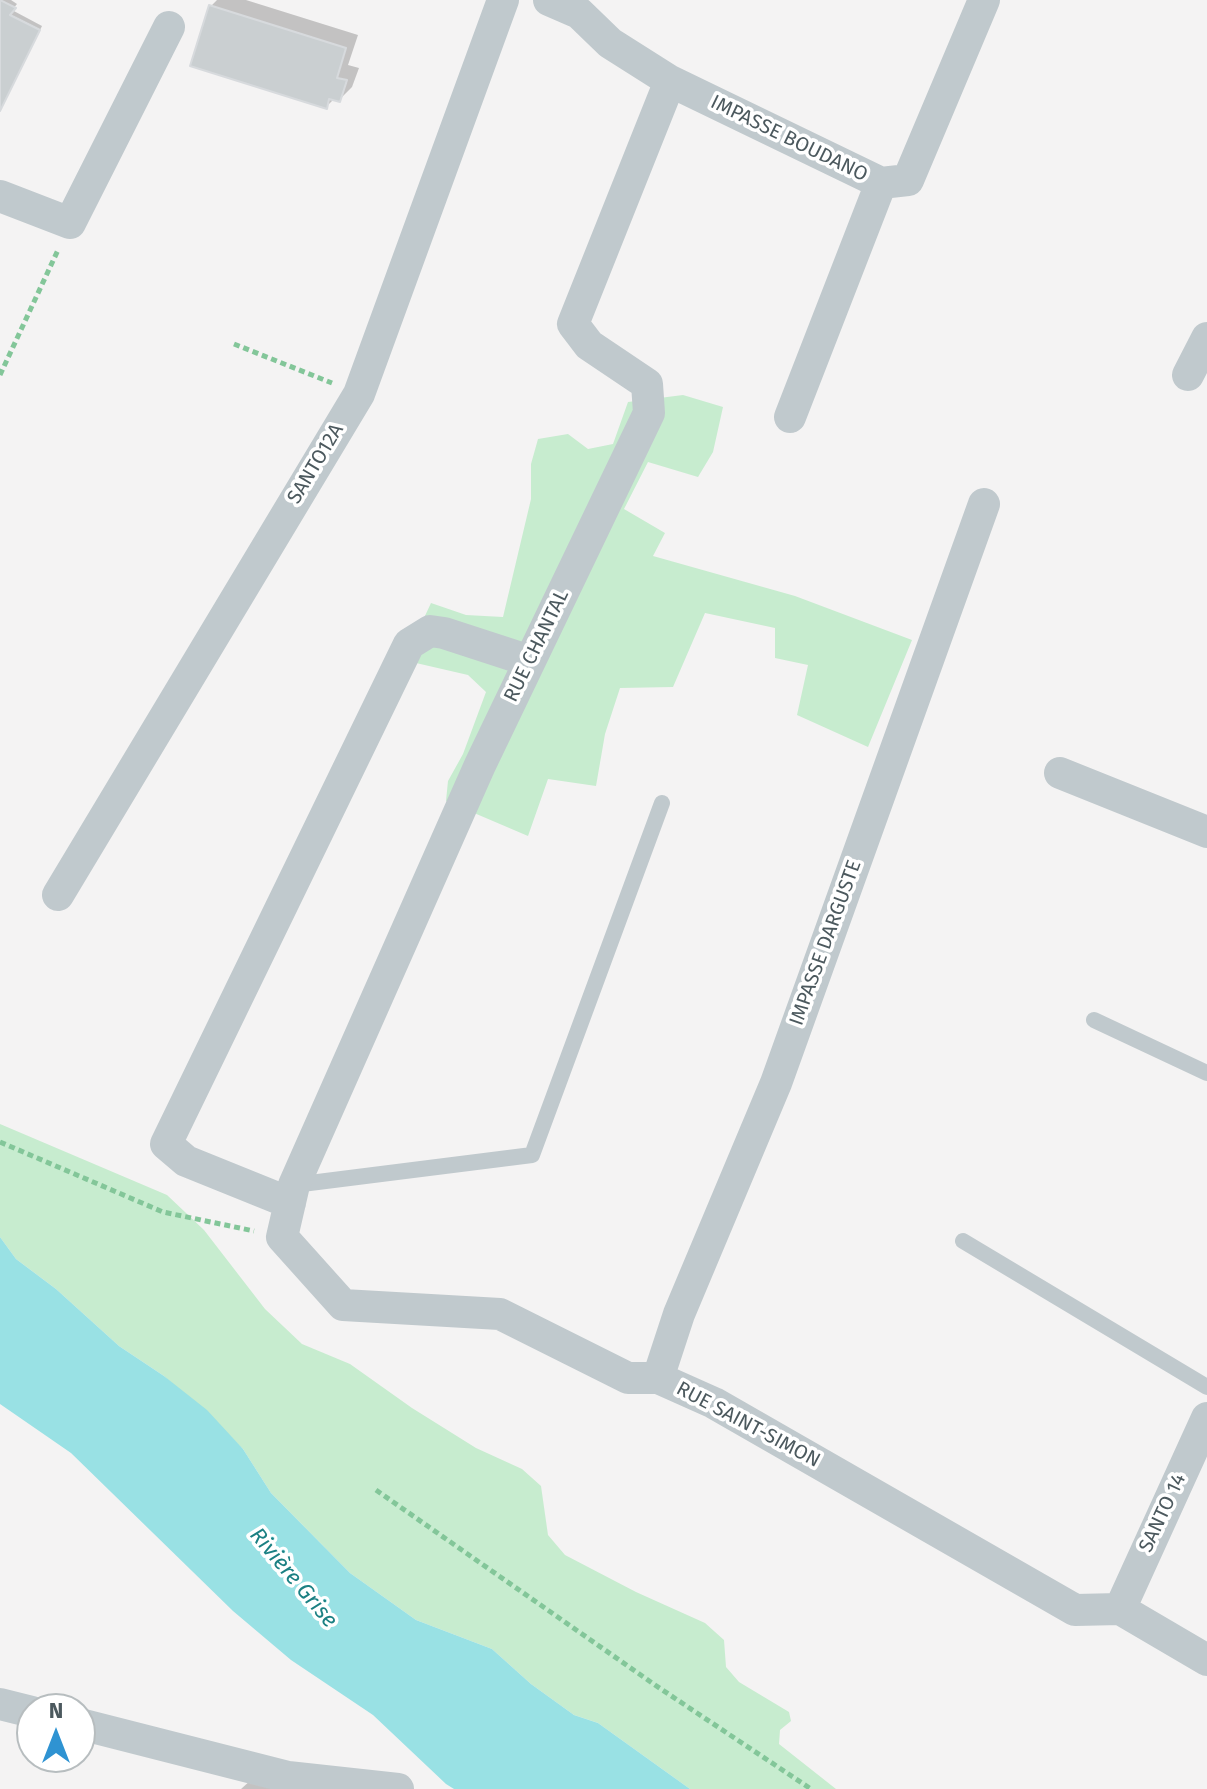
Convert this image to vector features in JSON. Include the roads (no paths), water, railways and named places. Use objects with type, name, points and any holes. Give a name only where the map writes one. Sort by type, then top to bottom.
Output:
[{"type":"street","name":"SANTO12A","points":[[58,895],[359,394],[503,0]]},
{"type":"street","name":"IMPASSE BOUDANO","points":[[549,0],[579,13],[610,43],[670,81],[881,183],[908,180],[984,0]]},
{"type":"street","points":[[0,196],[70,223],[169,27]]},
{"type":"street","name":"RUE CHANTAL","points":[[282,1237],[292,1194],[480,765],[649,413],[647,384],[589,345],[573,324],[670,81]]},
{"type":"street","points":[[790,417],[881,183]]},
{"type":"street","points":[[1188,375],[1207,338]]},
{"type":"street","name":"IMPASSE DARGUSTE","points":[[658,1378],[679,1314],[776,1083],[984,504]]},
{"type":"street","points":[[292,1194],[186,1161],[166,1144],[409,644],[430,631],[530,661]]},
{"type":"street","points":[[1060,773],[1207,832]]},
{"type":"street","name":"RUE SAINT-SIMON","points":[[282,1237],[343,1305],[500,1314],[628,1378],[658,1378],[714,1403],[1075,1610],[1120,1609]]},
{"type":"street","name":"SANTO 14","points":[[1120,1609],[1207,1418]]},
{"type":"street","points":[[1120,1609],[1207,1660]]},
{"type":"street","points":[[96,1728],[288,1777],[398,1789]]},
{"type":"lane","points":[[292,1194],[532,1155],[662,803]]},
{"type":"lane","points":[[1094,1020],[1207,1073]]},
{"type":"lane","points":[[963,1241],[1207,1387]]},
{"type":"water","name":"Rivière Grise","points":[[0,1237],[16,1259],[56,1289],[119,1346],[207,1410],[243,1449],[271,1493],[350,1573],[416,1620],[492,1649],[531,1684],[574,1715],[598,1723],[690,1789],[454,1789],[373,1715],[291,1660],[233,1611],[71,1453],[0,1404]]}]
